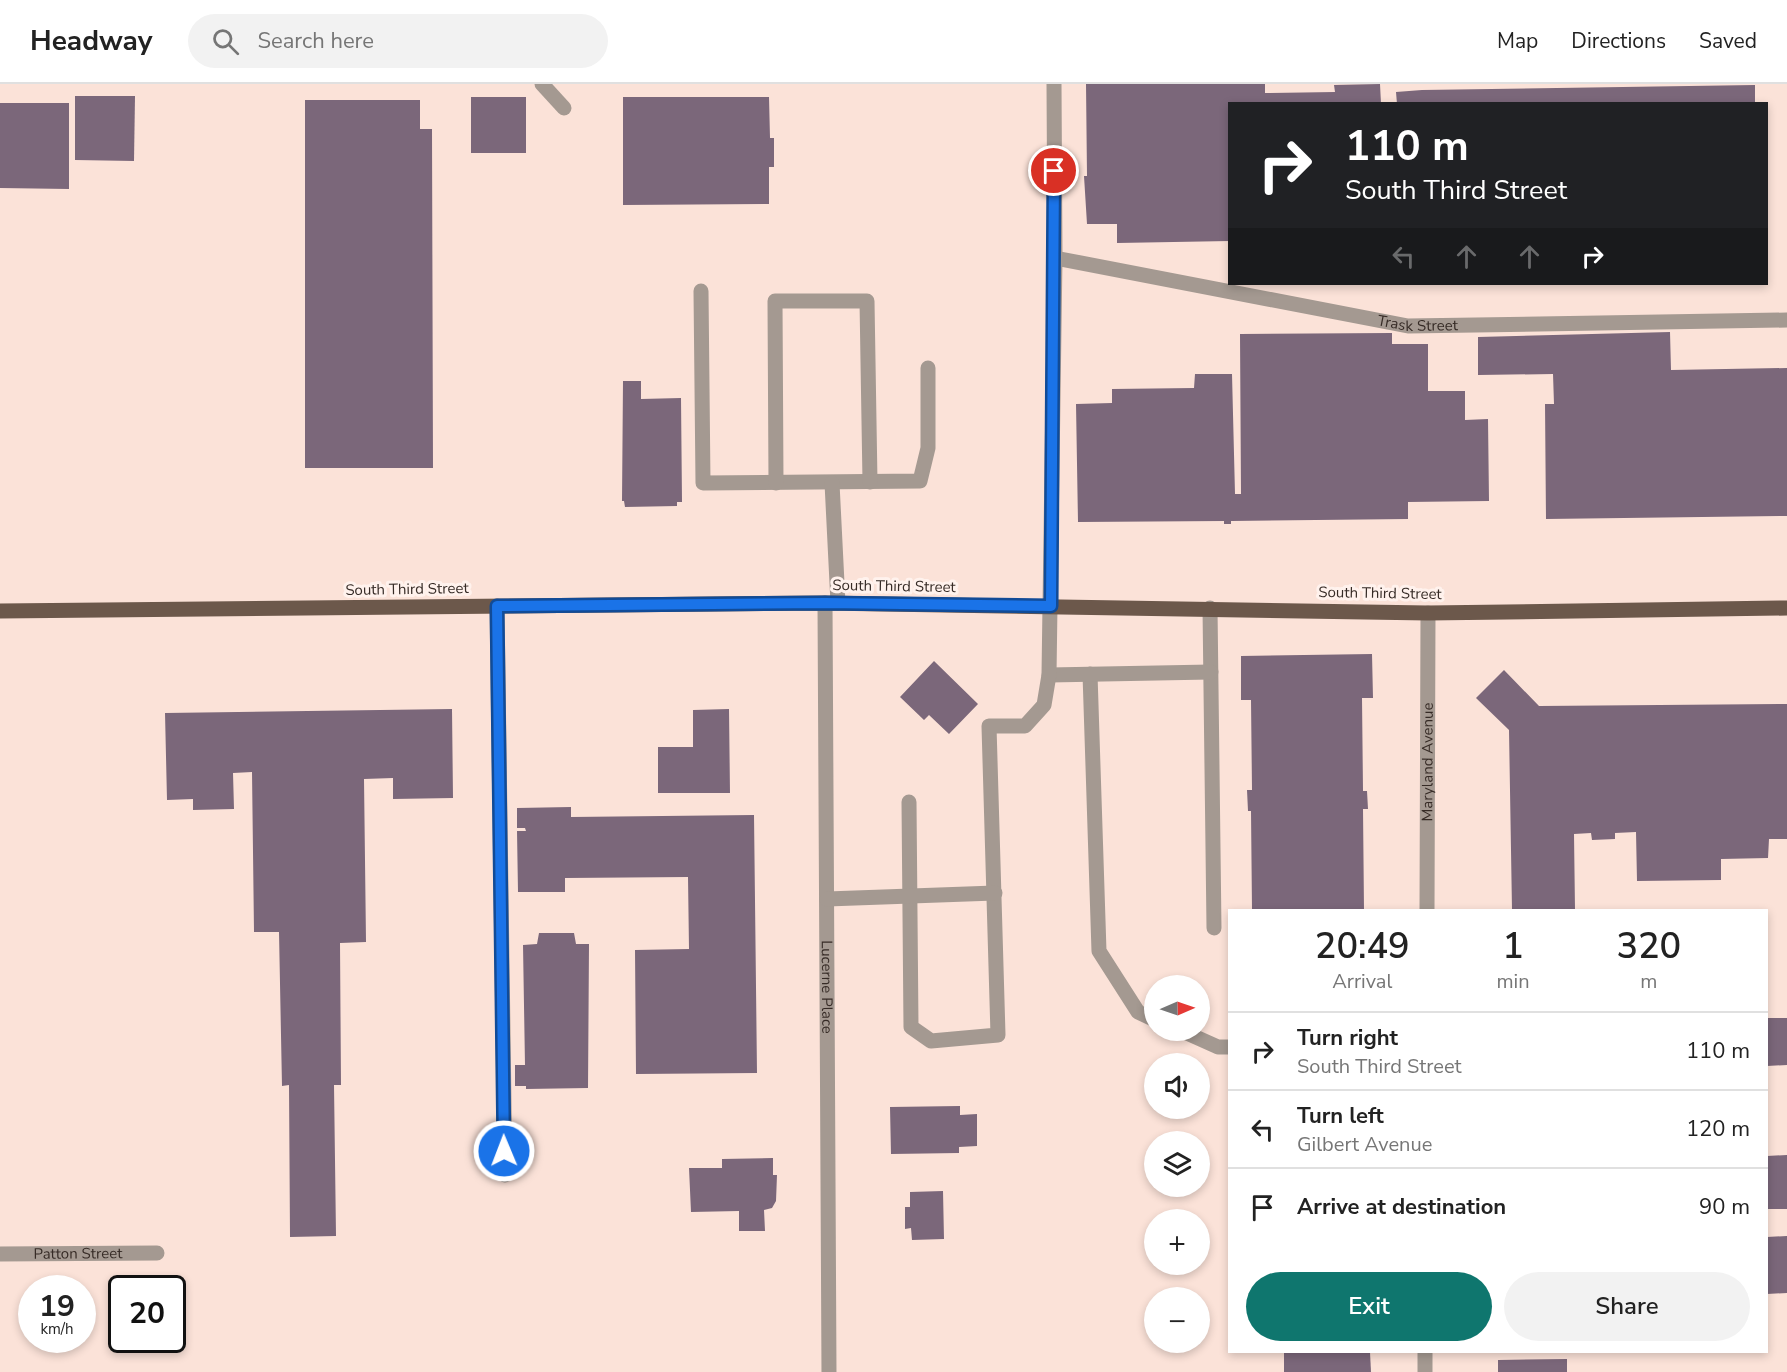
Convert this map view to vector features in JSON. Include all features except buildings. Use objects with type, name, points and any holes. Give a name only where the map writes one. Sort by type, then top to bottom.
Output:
[{"type":"main road","name":"South Third Street","points":[[0,611],[831,603],[1428,613],[1787,608]]},
{"type":"street","points":[[542,84],[564,108]]},
{"type":"street","points":[[909,802],[911,1027],[931,1041],[998,1035],[989,726],[1025,726],[1044,705],[1049,675],[1055,258],[1054,84]]},
{"type":"street","name":"Trask Street","points":[[1055,258],[1408,326],[1787,320]]},
{"type":"street","points":[[701,291],[703,483],[920,481],[928,448],[928,368]]},
{"type":"street","points":[[776,483],[775,302],[867,301],[870,482]]},
{"type":"street","name":"Lucerne Place","points":[[829,1372],[827,899],[832,483]]},
{"type":"street","points":[[497,606],[504,1175]]},
{"type":"street","points":[[1210,608],[1214,928]]},
{"type":"street","name":"Maryland Avenue","points":[[1427,909],[1428,613]]},
{"type":"street","points":[[1049,675],[1211,672]]},
{"type":"street","points":[[1090,674],[1100,951],[1138,1012],[1144,1015]]},
{"type":"street","points":[[827,899],[910,898],[995,893]]},
{"type":"street","points":[[1205,1041],[1218,1047],[1228,1047]]},
{"type":"street","name":"Patton Street","points":[[0,1254],[157,1253]]},
{"type":"street","points":[[1425,1353],[1425,1372]]},
{"type":"route","points":[[504,1151],[497,606],[825,603],[1051,606],[1054,171]]}]
